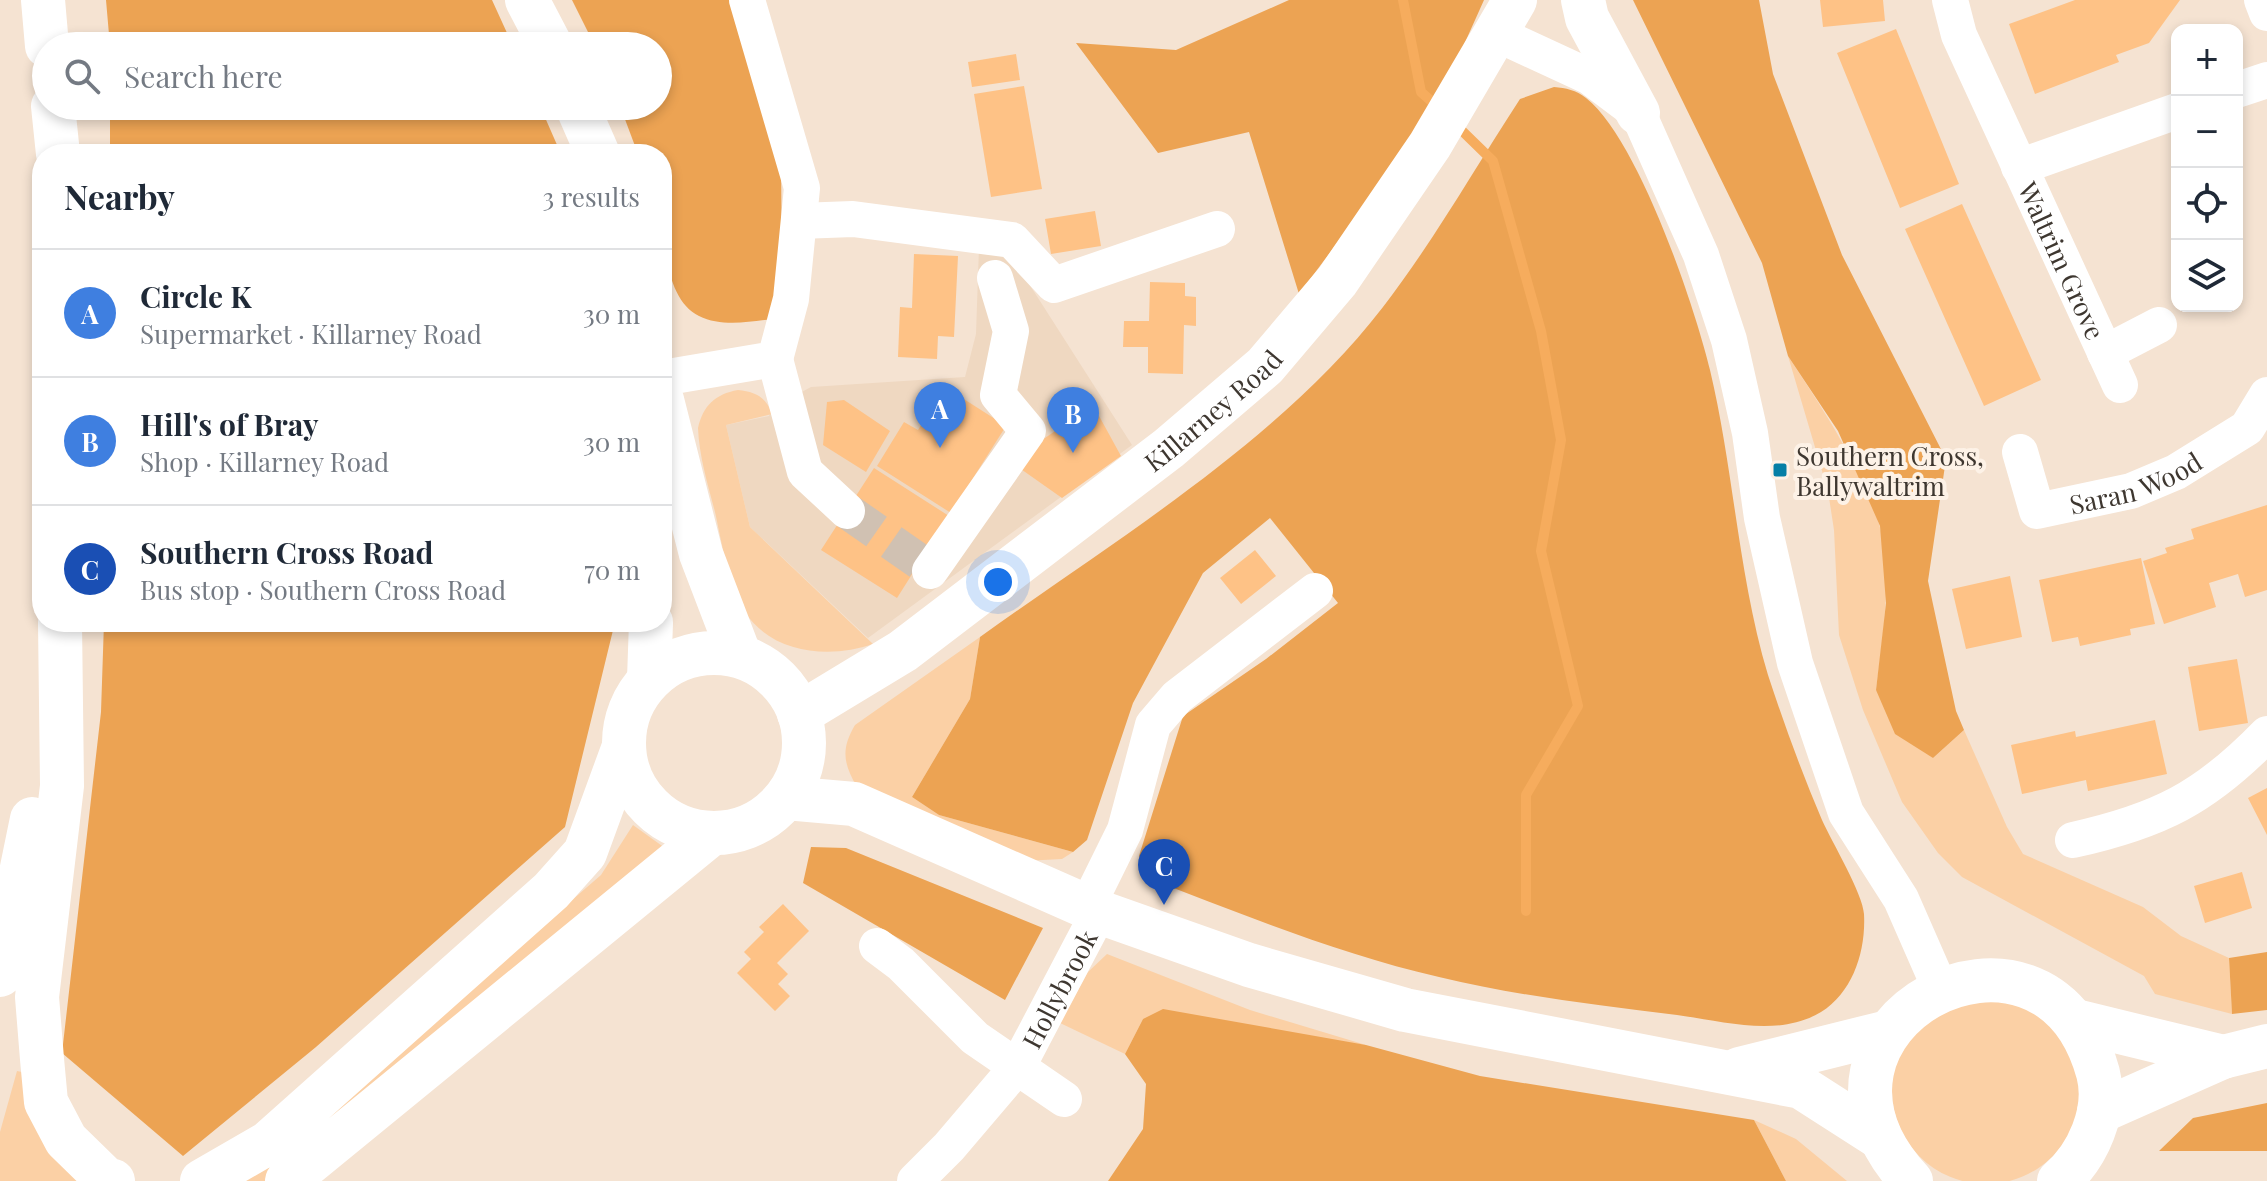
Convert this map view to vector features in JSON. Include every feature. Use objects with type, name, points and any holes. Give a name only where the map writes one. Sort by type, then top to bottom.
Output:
[{"type":"main road","points":[[43,0],[46,32]]},
{"type":"main road","points":[[527,0],[544,32]]},
{"type":"main road","points":[[1583,0],[1587,18],[1638,113]]},
{"type":"main road","name":"Killarney Road","points":[[802,734],[903,651],[1169,448],[1265,366],[1337,281],[1430,145],[1506,17]]},
{"type":"main road","points":[[54,120],[57,144]]},
{"type":"main road","points":[[583,120],[594,144]]},
{"type":"main road","points":[[672,439],[701,554],[740,656]]},
{"type":"main road","points":[[60,632],[58,695],[62,786],[37,997],[46,1102],[66,1140],[106,1179],[113,1181]]},
{"type":"main road","points":[[649,679],[651,632]]},
{"type":"main road","points":[[202,1181],[268,1143],[551,891],[585,853],[623,749],[629,710],[649,679],[673,662],[703,653],[740,656],[763,667],[782,684],[802,734],[854,804]]},
{"type":"main road","points":[[0,975],[58,695]]},
{"type":"main road","points":[[623,749],[629,778],[645,803],[670,823],[711,834],[751,826],[770,814],[786,798],[798,777],[802,734]]},
{"type":"main road","points":[[786,798],[854,804],[1093,910],[1249,965],[1405,1010],[1801,1087],[1879,1137]]},
{"type":"main road","points":[[287,1181],[711,834]]},
{"type":"main road","points":[[1911,1181],[1892,1161],[1879,1137],[1871,1102],[1874,1066],[1888,1032],[1911,1007],[1940,988],[1976,979],[2015,984],[2047,997],[2075,1021],[2091,1049],[2100,1080],[2099,1112],[2089,1144],[2069,1178]]},
{"type":"main road","points":[[2075,1021],[2223,1057]]},
{"type":"main road","points":[[1731,1071],[1888,1032]]},
{"type":"main road","points":[[2099,1112],[2223,1057],[2267,1046]]},
{"type":"street","points":[[747,0],[802,188],[791,299],[775,359],[805,472],[847,511]]},
{"type":"street","name":"Waltrim Grove","points":[[1950,0],[1959,35],[2113,369],[2159,325]]},
{"type":"street","points":[[2262,0],[2267,13]]},
{"type":"street","points":[[1506,17],[1638,113],[1701,255],[1729,340],[1750,433],[1762,518],[1795,663],[1846,813],[1901,899],[1940,988]]},
{"type":"street","points":[[2243,88],[2267,80]]},
{"type":"street","name":"Waltrim Grove","points":[[2019,167],[2171,113]]},
{"type":"street","points":[[799,221],[853,219],[1012,240],[1054,285],[1217,229]]},
{"type":"street","points":[[965,604],[925,566],[1028,431],[998,395],[1011,331],[995,278]]},
{"type":"street","points":[[672,376],[775,359]]},
{"type":"street","name":"Saran Wood","points":[[2020,452],[2037,511],[2131,491],[2176,472],[2247,428],[2267,395]]},
{"type":"street","name":"Hollybrook","points":[[915,1181],[949,1147],[1018,1066],[1093,910],[1125,830],[1153,725],[1177,697],[1315,591]]},
{"type":"street","points":[[2073,840],[2115,831],[2200,795],[2267,734]]},
{"type":"street","points":[[877,946],[901,964],[975,1038],[1064,1099]]},
{"type":"shaded area","points":[[106,0],[492,0],[507,32],[109,32]]},
{"type":"shaded area","points":[[572,0],[734,0],[781,163],[782,267],[772,319],[716,322],[699,316],[685,305],[675,288],[672,279],[672,144],[634,144],[625,120],[672,120],[672,32],[588,32]]},
{"type":"shaded area","points":[[1289,0],[1484,0],[1432,116],[1299,294],[1249,132],[1158,153],[1076,43],[1176,50]]},
{"type":"shaded area","points":[[1633,0],[1759,0],[1773,74],[1842,255],[1946,459],[1928,581],[1956,711],[1964,730],[1933,758],[1895,734],[1876,690],[1886,603],[1880,526],[1838,431],[1788,356],[1762,263]]},
{"type":"shaded area","points":[[1554,87],[1582,95],[1606,119],[1625,149],[1662,225],[1710,370],[1750,599],[1768,675],[1822,820],[1862,905],[1863,942],[1849,982],[1832,1004],[1804,1020],[1769,1026],[1731,1024],[1469,984],[1401,968],[1327,945],[1145,877],[1139,856],[1183,716],[1266,659],[1338,603],[1270,518],[1203,573],[1133,703],[1087,840],[1073,852],[939,815],[912,797],[970,699],[980,637],[1194,486],[1296,401],[1342,355],[1383,307],[1436,231],[1520,99]]},
{"type":"shaded area","points":[[110,120],[546,120],[557,144],[110,144]]},
{"type":"shaded area","points":[[979,247],[1010,254],[1132,445],[868,638],[750,527],[726,425],[769,416],[772,408],[811,387],[965,377],[976,334]]},
{"type":"shaded area","points":[[1788,356],[1851,458],[1879,524],[1886,563],[1886,585],[1876,690],[1933,758],[1964,730],[2007,827],[2023,854],[2143,907],[2181,936],[2229,958],[2232,1014],[2155,994],[2144,976],[1962,877],[1938,853],[1902,802],[1863,710],[1839,635],[1834,530],[1828,491]]},
{"type":"shaded area","points":[[738,390],[760,396],[772,414],[726,425],[750,527],[873,644],[821,652],[786,645],[756,626],[745,612],[726,563],[702,460],[698,428],[711,402]]},
{"type":"shaded area","points":[[104,632],[613,632],[565,827],[316,1047],[183,1156],[62,1053],[101,712]]},
{"type":"shaded area","points":[[980,637],[970,699],[912,797],[939,815],[1073,852],[1062,859],[1024,861],[857,787],[849,771],[847,741],[855,725]]},
{"type":"shaded area","points":[[633,825],[665,848],[266,1181],[239,1181],[280,1153],[601,875]]},
{"type":"shaded area","points":[[811,847],[846,848],[1043,928],[1005,1000],[803,883]]},
{"type":"shaded area","points":[[2267,952],[2267,1010],[2232,1014],[2229,958]]},
{"type":"shaded area","points":[[1107,954],[1250,1010],[1366,1045],[1143,1019],[1125,1054],[1060,1023],[1088,972]]},
{"type":"shaded area","points":[[1968,998],[2004,998],[2038,1012],[2064,1038],[2078,1072],[2078,1108],[2064,1142],[2038,1168],[2004,1182],[1968,1182],[1934,1168],[1908,1142],[1894,1108],[1894,1072],[1908,1038],[1934,1012]]},
{"type":"shaded area","points":[[1163,1009],[1366,1045],[1480,1076],[1754,1120],[1786,1181],[1108,1181],[1143,1129],[1146,1084],[1125,1054],[1143,1019]]},
{"type":"shaded area","points":[[17,1071],[22,1072],[91,1181],[0,1181],[0,1132]]},
{"type":"shaded area","points":[[2267,1103],[2267,1151],[2159,1151],[2193,1118]]},
{"type":"shaded area","points":[[1754,1120],[1796,1139],[1847,1181],[1786,1181]]},
{"type":"building","points":[[1820,0],[1883,0],[1885,21],[1823,27]]},
{"type":"building","points":[[2075,0],[2180,0],[2149,43],[2116,55],[2119,62],[2035,94],[2009,24]]},
{"type":"building","points":[[1896,29],[1959,184],[1900,208],[1837,53]]},
{"type":"building","points":[[1016,54],[1020,80],[972,87],[968,62]]},
{"type":"building","points":[[1024,86],[1042,189],[991,197],[974,94]]},
{"type":"building","points":[[1962,204],[2041,380],[1984,406],[1905,229]]},
{"type":"building","points":[[1095,211],[1101,246],[1051,254],[1045,219]]},
{"type":"building","points":[[914,254],[958,256],[954,337],[938,336],[937,359],[898,357],[900,307],[912,308]]},
{"type":"building","points":[[1150,282],[1185,283],[1185,296],[1196,297],[1196,326],[1184,325],[1183,374],[1148,373],[1148,347],[1123,347],[1124,321],[1149,321]]},
{"type":"building","points":[[945,387],[1006,426],[951,513],[877,466],[904,422],[918,430]]},
{"type":"building","points":[[844,400],[890,431],[866,472],[823,445],[827,402]]},
{"type":"building","points":[[1093,405],[1121,456],[1062,498],[1018,467],[1029,449]]},
{"type":"building","points":[[874,468],[949,516],[897,598],[821,550]]},
{"type":"building","points":[[2267,505],[2267,590],[2245,597],[2238,574],[2209,583],[2216,607],[2164,624],[2143,561],[2167,553],[2165,548],[2194,539],[2191,529]]},
{"type":"building","points":[[1255,550],[1276,576],[1241,604],[1220,578]]},
{"type":"building","points":[[2141,558],[2155,624],[2130,629],[2131,635],[2080,646],[2078,637],[2052,642],[2039,580]]},
{"type":"building","points":[[2010,576],[2022,637],[1966,649],[1952,589]]},
{"type":"building","points":[[2237,659],[2248,723],[2199,731],[2188,667]]},
{"type":"building","points":[[2155,720],[2167,774],[2088,791],[2086,780],[2022,794],[2011,745],[2075,731],[2076,737]]},
{"type":"building","points":[[2267,788],[2267,835],[2248,798]]},
{"type":"building","points":[[2242,872],[2252,908],[2205,923],[2194,886]]},
{"type":"building","points":[[783,904],[809,931],[777,963],[788,974],[778,984],[790,996],[775,1011],[737,973],[751,959],[744,952],[764,932],[759,927]]},
{"type":"waterway","points":[[1403,0],[1421,92],[1439,108]]},
{"type":"waterway","points":[[1453,122],[1493,161],[1541,331],[1561,440],[1541,551],[1578,706],[1526,795],[1526,911]]},
{"type":"tunnel","points":[[847,511],[920,562]]},
{"type":"place","name":"Circle K","points":[[940,448]]},
{"type":"place","name":"Hill's of Bray","points":[[1073,453]]},
{"type":"place","name":"Southern Cross, Ballywaltrim","points":[[1780,470]]},
{"type":"place","name":"Southern Cross Road","points":[[1164,905]]}]
